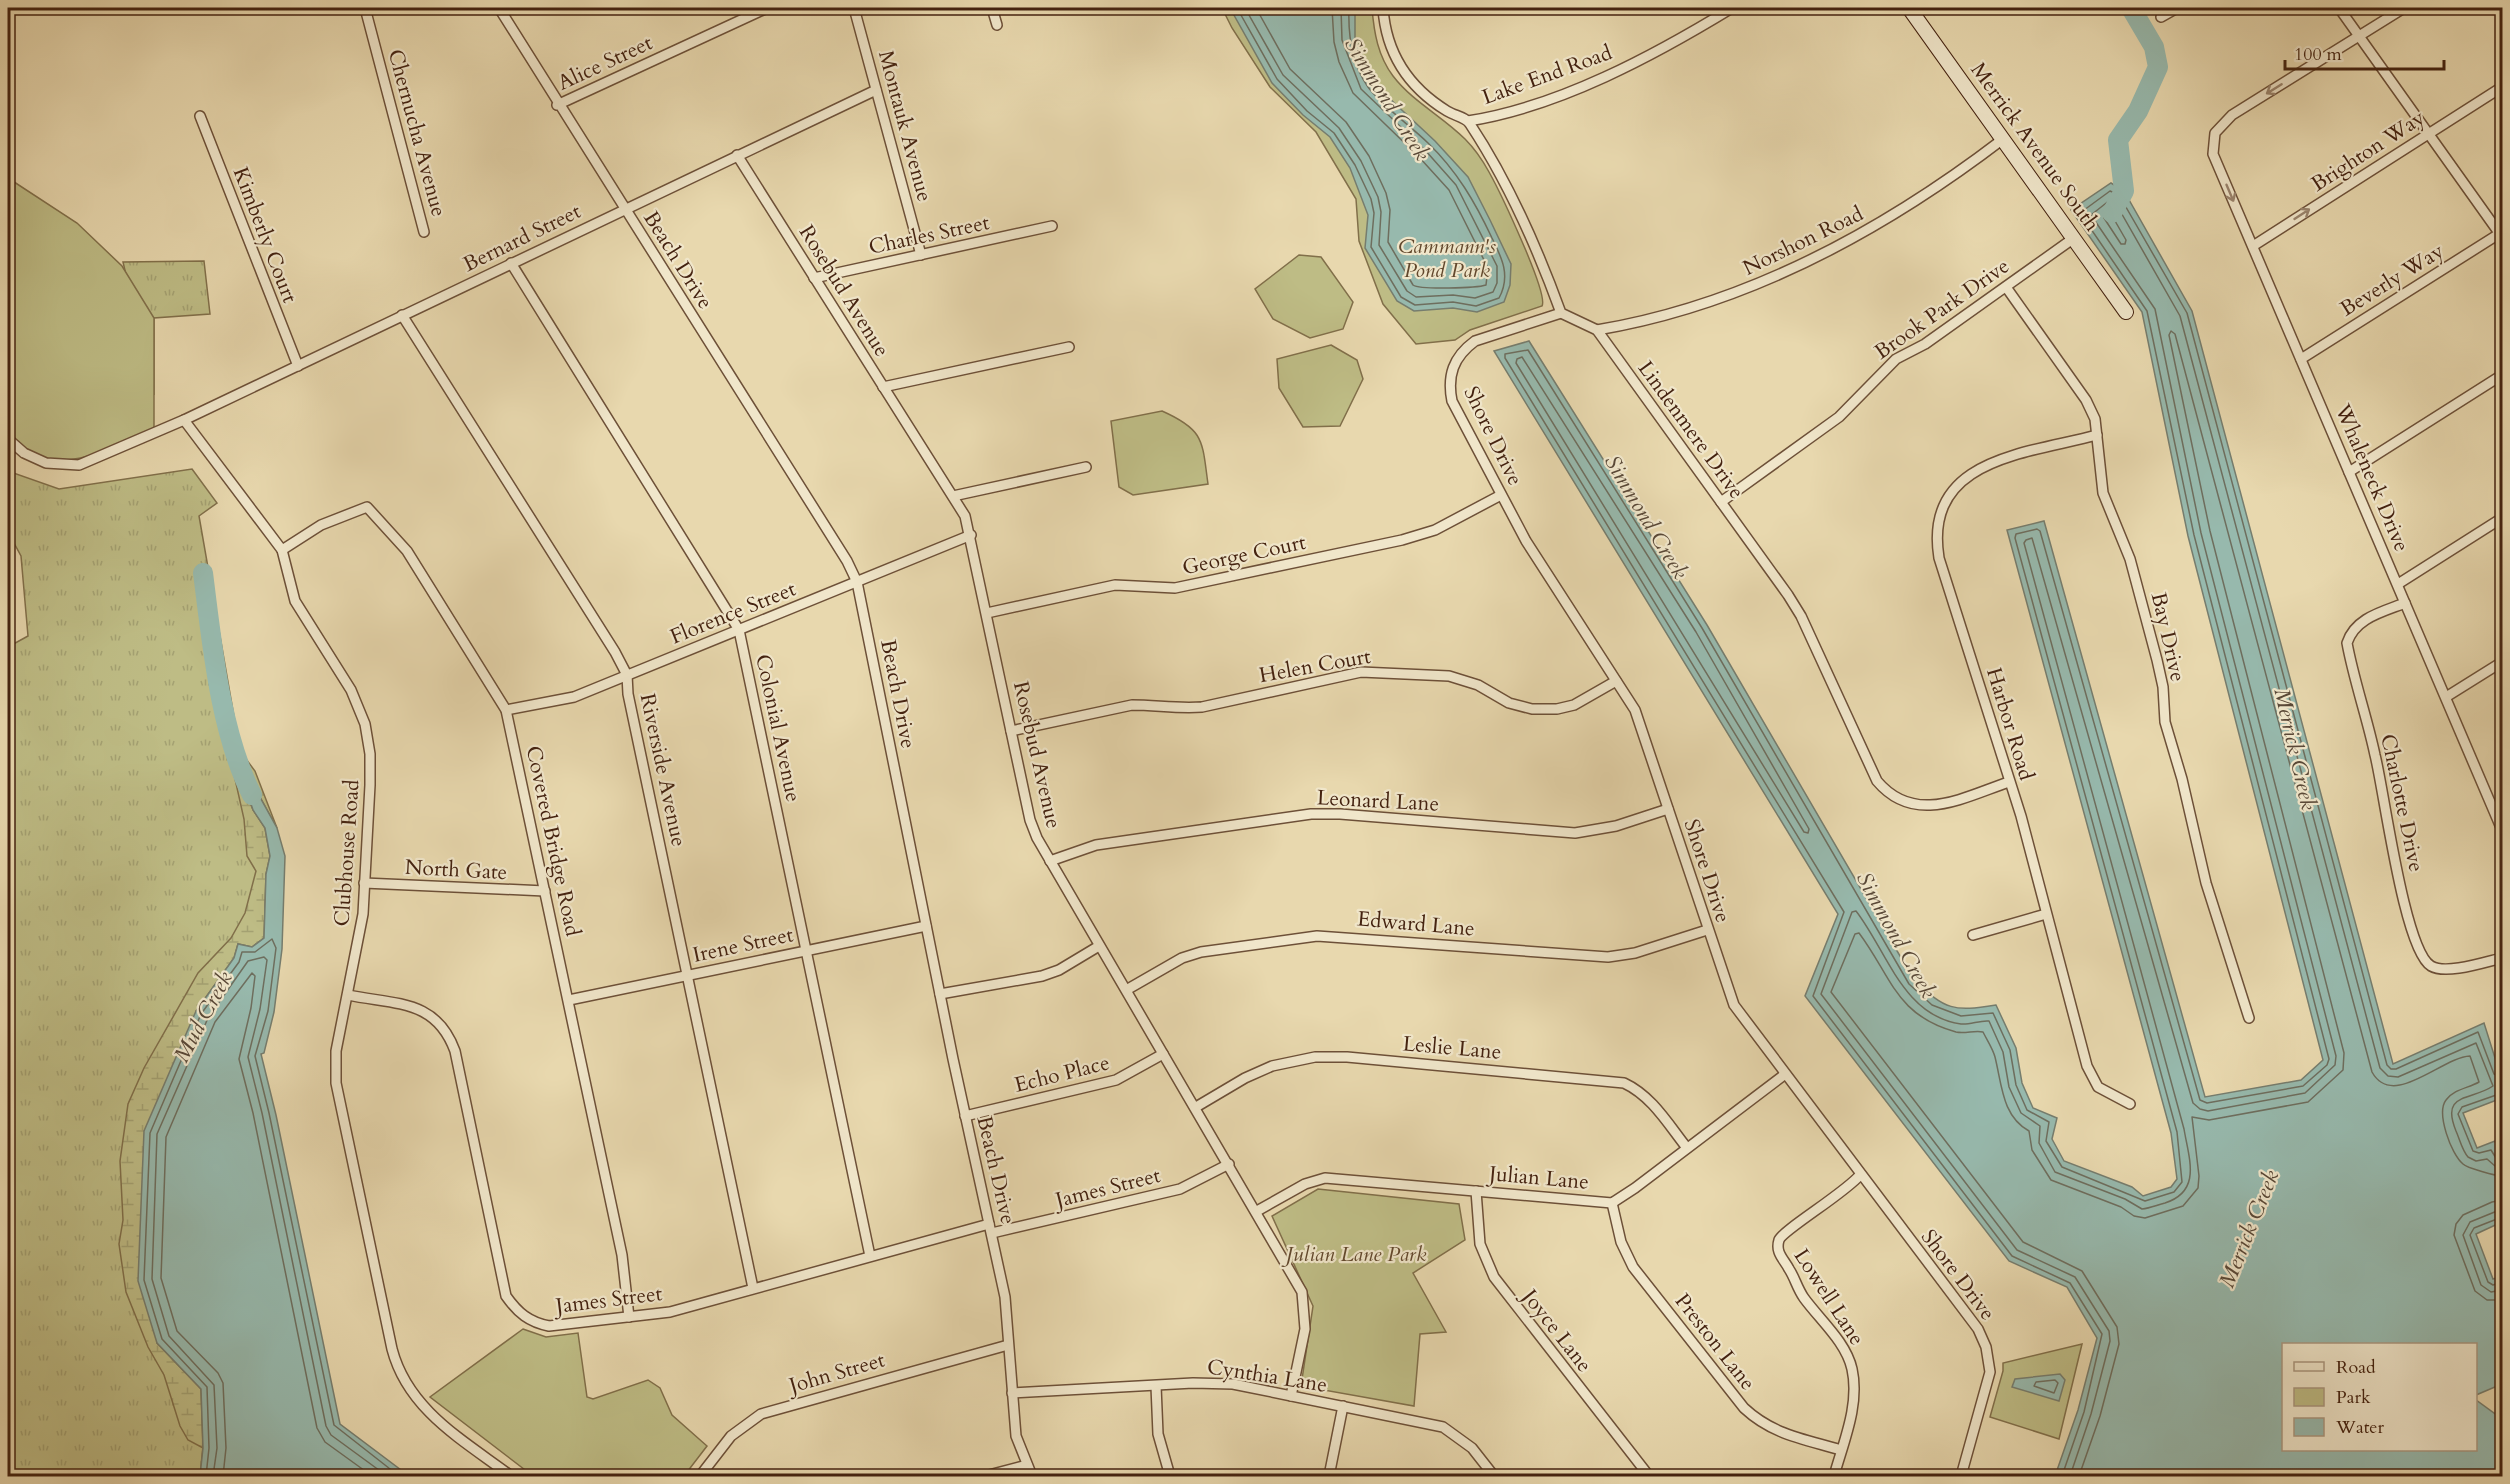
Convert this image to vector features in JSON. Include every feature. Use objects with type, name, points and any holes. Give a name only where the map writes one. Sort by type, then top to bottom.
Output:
[{"type":"street","name":"Chernucha Avenue","points":[[365,8],[424,232]]},
{"type":"street","name":"Beach Drive","points":[[499,8],[847,561],[857,582],[965,1116],[1005,1297],[1016,1436],[1032,1476]]},
{"type":"street","name":"Alice Street","points":[[558,105],[766,8]]},
{"type":"street","name":"Montauk Avenue","points":[[854,8],[921,255]]},
{"type":"street","points":[[992,8],[997,25]]},
{"type":"street","points":[[1383,8],[1388,42],[1405,75],[1425,95],[1448,112],[1468,121],[1519,211],[1561,313]]},
{"type":"street","name":"Lake End Road","points":[[1468,121],[1528,105],[1584,85],[1668,45],[1732,8]]},
{"type":"street","name":"Merrick Avenue South","points":[[1909,8],[2126,312]]},
{"type":"street","points":[[2161,17],[2177,8]]},
{"type":"street","points":[[2339,8],[2502,234]]},
{"type":"street","points":[[2359,36],[2404,8]]},
{"type":"street","name":"Whaleneck Drive","points":[[2359,36],[2232,115],[2219,127],[2213,139],[2214,154],[2446,698],[2498,808],[2502,830]]},
{"type":"street","name":"Brighton Way","points":[[2253,246],[2502,87]]},
{"type":"street","name":"Bernard Street","points":[[184,420],[623,208],[876,90]]},
{"type":"street","name":"Kimberly Court","points":[[200,116],[298,366]]},
{"type":"street","name":"Norshon Road","points":[[1597,330],[1647,321],[1776,276],[1888,219],[1954,177],[2003,139]]},
{"type":"street","name":"Rosebud Avenue","points":[[737,155],[965,516],[971,535],[1030,820],[1050,861],[1099,946],[1128,989],[1163,1054],[1297,1280],[1305,1303],[1305,1329],[1291,1396]]},
{"type":"street","name":"Charles Street","points":[[814,278],[1052,226]]},
{"type":"street","name":"Beverly Way","points":[[2301,359],[2502,234]]},
{"type":"street","name":"Brook Park Drive","points":[[1721,502],[1839,417],[1896,359],[1925,344],[2074,238]]},
{"type":"street","name":"Colonial Avenue","points":[[512,263],[739,630],[870,1256]]},
{"type":"street","name":"Bay Drive","points":[[2006,287],[2086,400],[2095,419],[2103,493],[2130,559],[2157,660],[2165,722],[2182,778],[2206,883],[2249,1018]]},
{"type":"street","name":"Lindenmere Drive","points":[[1561,313],[1597,330],[1801,616],[1870,770],[1885,790],[1905,803],[1929,807],[2009,782]]},
{"type":"street","name":"Shore Drive","points":[[1561,313],[1474,341],[1457,357],[1450,375],[1452,401],[1526,541],[1616,681],[1642,726],[1707,930],[1734,1005],[1784,1075],[1978,1329],[1986,1347],[1990,1372],[1961,1476]]},
{"type":"street","name":"Riverside Avenue","points":[[402,315],[615,652],[627,675],[628,694],[753,1288]]},
{"type":"street","points":[[883,387],[1069,347]]},
{"type":"street","points":[[2349,472],[2502,375]]},
{"type":"street","points":[[8,439],[24,453],[46,463],[80,465],[184,420]]},
{"type":"street","name":"Clubhouse Road","points":[[184,420],[282,550],[295,601],[351,690],[365,724],[370,764],[363,914],[336,1051],[336,1083],[395,1362],[404,1383],[421,1407],[511,1476]]},
{"type":"street","name":"Harbor Road","points":[[2097,435],[1991,463],[1973,470],[1953,488],[1938,520],[1936,535],[1939,558],[2009,782],[2092,1080],[2103,1091],[2130,1104]]},
{"type":"street","points":[[953,496],[1086,467]]},
{"type":"street","name":"George Court","points":[[987,613],[1114,585],[1175,588],[1402,540],[1435,530],[1501,495]]},
{"type":"street","name":"Covered Bridge Road","points":[[282,550],[321,525],[367,507],[407,551],[506,710],[622,1255],[629,1317]]},
{"type":"street","points":[[2398,584],[2502,518]]},
{"type":"street","name":"Florence Street","points":[[506,710],[558,702],[971,535]]},
{"type":"street","name":"Charlotte Drive","points":[[2405,603],[2360,623],[2351,632],[2347,643],[2376,756],[2384,809],[2408,913],[2421,956],[2432,967],[2449,969],[2502,958]]},
{"type":"street","points":[[2446,698],[2502,662]]},
{"type":"street","name":"Helen Court","points":[[1011,730],[1132,705],[1177,709],[1202,707],[1361,672],[1449,676],[1478,685],[1509,703],[1532,709],[1557,709],[1574,705],[1616,681]]},
{"type":"street","name":"Leonard Lane","points":[[1050,861],[1096,845],[1311,814],[1340,814],[1575,834],[1616,826],[1668,809]]},
{"type":"street","name":"North Gate","points":[[364,883],[545,891]]},
{"type":"street","points":[[1973,935],[2046,914]]},
{"type":"street","name":"Irene Street","points":[[568,1000],[926,926]]},
{"type":"street","name":"Edward Lane","points":[[1128,989],[1182,958],[1201,952],[1317,936],[1608,957],[1635,952],[1707,930]]},
{"type":"street","points":[[940,994],[1042,976],[1099,946]]},
{"type":"street","name":"James Street","points":[[348,995],[420,1010],[437,1019],[448,1032],[455,1051],[506,1296],[515,1310],[528,1320],[549,1326],[670,1312],[870,1256],[1180,1189],[1229,1164]]},
{"type":"street","name":"Echo Place","points":[[965,1116],[1116,1080],[1163,1054]]},
{"type":"street","name":"Leslie Lane","points":[[1196,1107],[1245,1078],[1272,1066],[1315,1057],[1370,1059],[1624,1083],[1636,1089],[1651,1102],[1687,1148]]},
{"type":"street","name":"Julian Lane","points":[[1257,1211],[1305,1184],[1325,1178],[1612,1203],[1784,1075]]},
{"type":"street","name":"Lowell Lane","points":[[1834,1476],[1854,1399],[1853,1370],[1840,1343],[1796,1286],[1789,1269],[1779,1257],[1779,1241],[1785,1231],[1800,1224],[1849,1188],[1860,1175]]},
{"type":"street","name":"Joyce Lane","points":[[1476,1191],[1480,1244],[1494,1277],[1649,1476]]},
{"type":"street","name":"Preston Lane","points":[[1612,1203],[1621,1242],[1633,1267],[1743,1408],[1761,1424],[1773,1430],[1841,1450]]},
{"type":"street","name":"John Street","points":[[700,1476],[731,1436],[761,1414],[1008,1345]]},
{"type":"street","name":"Cynthia Lane","points":[[1012,1393],[1226,1384],[1443,1427],[1472,1448],[1494,1476]]},
{"type":"street","points":[[1156,1386],[1158,1434],[1170,1476]]},
{"type":"street","points":[[1329,1476],[1342,1406]]},
{"type":"street","points":[[985,1476],[1027,1465]]},
{"type":"green space","name":"Cammann's Pond Park","points":[[1222,8],[1372,8],[1378,44],[1393,76],[1409,94],[1465,139],[1487,168],[1531,263],[1542,298],[1542,306],[1470,330],[1455,340],[1416,344],[1383,304],[1359,241],[1356,199],[1316,132],[1270,87],[1232,28]]},
{"type":"green space","points":[[8,178],[77,223],[122,266],[154,318],[154,429],[92,455],[60,460],[44,458],[29,451],[8,432]]},
{"type":"green space","points":[[1299,255],[1321,257],[1353,302],[1343,329],[1310,338],[1273,319],[1255,289]]},
{"type":"green space","points":[[204,261],[210,314],[154,318],[154,395],[123,262]]},
{"type":"green space","points":[[1331,345],[1357,360],[1363,379],[1340,426],[1303,427],[1279,388],[1277,359]]},
{"type":"green space","points":[[1162,411],[1186,424],[1199,438],[1208,484],[1133,495],[1119,487],[1111,421]]},
{"type":"green space","points":[[192,469],[217,503],[199,516],[261,871],[200,1476],[8,1476],[8,647],[28,636],[21,556],[8,532],[8,471],[59,489]]},
{"type":"green space","points":[[240,751],[255,771],[277,828],[251,781],[247,794],[253,810],[265,828],[270,856],[266,874],[264,938],[252,947],[238,944],[234,958],[196,1011],[157,1343],[201,1389],[203,1448],[188,1440],[180,1426],[164,1375],[148,1347],[126,1292],[119,1244],[123,1220],[120,1161],[128,1104],[144,1068],[198,973],[231,938],[245,913],[256,871],[247,856],[244,819],[233,770]]},
{"type":"green space","name":"Julian Lane Park","points":[[1318,1189],[1459,1204],[1465,1240],[1413,1273],[1446,1332],[1420,1334],[1414,1406],[1301,1386],[1313,1306],[1272,1216]]},
{"type":"green space","points":[[523,1329],[546,1337],[578,1333],[587,1397],[593,1399],[648,1380],[660,1388],[672,1415],[707,1446],[684,1476],[533,1476],[430,1397]]},
{"type":"green space","points":[[2082,1344],[2059,1439],[1990,1417],[2003,1371],[2003,1363]]},
{"type":"water","name":"Cammann's Pond Park","points":[[1230,8],[1355,8],[1355,37],[1373,83],[1435,141],[1468,177],[1490,220],[1511,264],[1510,285],[1504,302],[1477,312],[1453,308],[1414,311],[1397,301],[1365,248],[1368,215],[1350,168],[1330,137],[1303,115],[1272,83]]},
{"type":"water","name":"Merrick Creek","points":[[2111,183],[2124,191],[2192,311],[2393,1064],[2484,1023],[2502,1080],[2502,1098],[2463,1113],[2477,1148],[2495,1141],[2502,1160],[2502,1222],[2476,1234],[2493,1279],[2502,1276],[2502,1384],[2477,1395],[2477,1343],[2282,1343],[2282,1451],[2477,1451],[2477,1401],[2502,1419],[2502,1476],[2055,1476],[2078,1410],[2097,1338],[2067,1287],[2009,1261],[1805,996],[1838,914],[1494,351],[1529,341],[1707,625],[1914,980],[1934,998],[1951,1006],[1970,1008],[1996,1005],[2016,1048],[2022,1083],[2033,1108],[2057,1118],[2052,1139],[2064,1161],[2132,1187],[2143,1196],[2171,1187],[2177,1179],[2171,1133],[2007,530],[2044,521],[2205,1097],[2301,1080],[2323,1060],[2188,536],[2142,312],[2071,210]]},
{"type":"water","points":[[240,772],[251,781],[277,828],[285,856],[282,949],[274,1012],[264,1053],[261,1054],[276,1115],[340,1424],[409,1476],[200,1476],[203,1448],[201,1389],[157,1343],[138,1281],[144,1131],[196,1011],[234,958],[238,944],[252,947],[264,938],[266,874],[270,856],[265,828],[253,810]]},
{"type":"water","points":[[2060,1374],[2065,1380],[2059,1401],[2012,1387],[2015,1379]]},
{"type":"waterway","points":[[2112,213],[2124,191],[2118,140],[2138,111],[2158,67],[2154,47],[2131,8]]},
{"type":"waterway","name":"Mud Creek","points":[[203,573],[214,657],[225,716],[232,744],[252,795]]},
{"type":"water label","name":"Simmond Creek","points":[[1387,99]]},
{"type":"water label","name":"Simmond Creek","points":[[1646,517]]},
{"type":"water label","name":"Simmond Creek","points":[[1896,935]]}]
